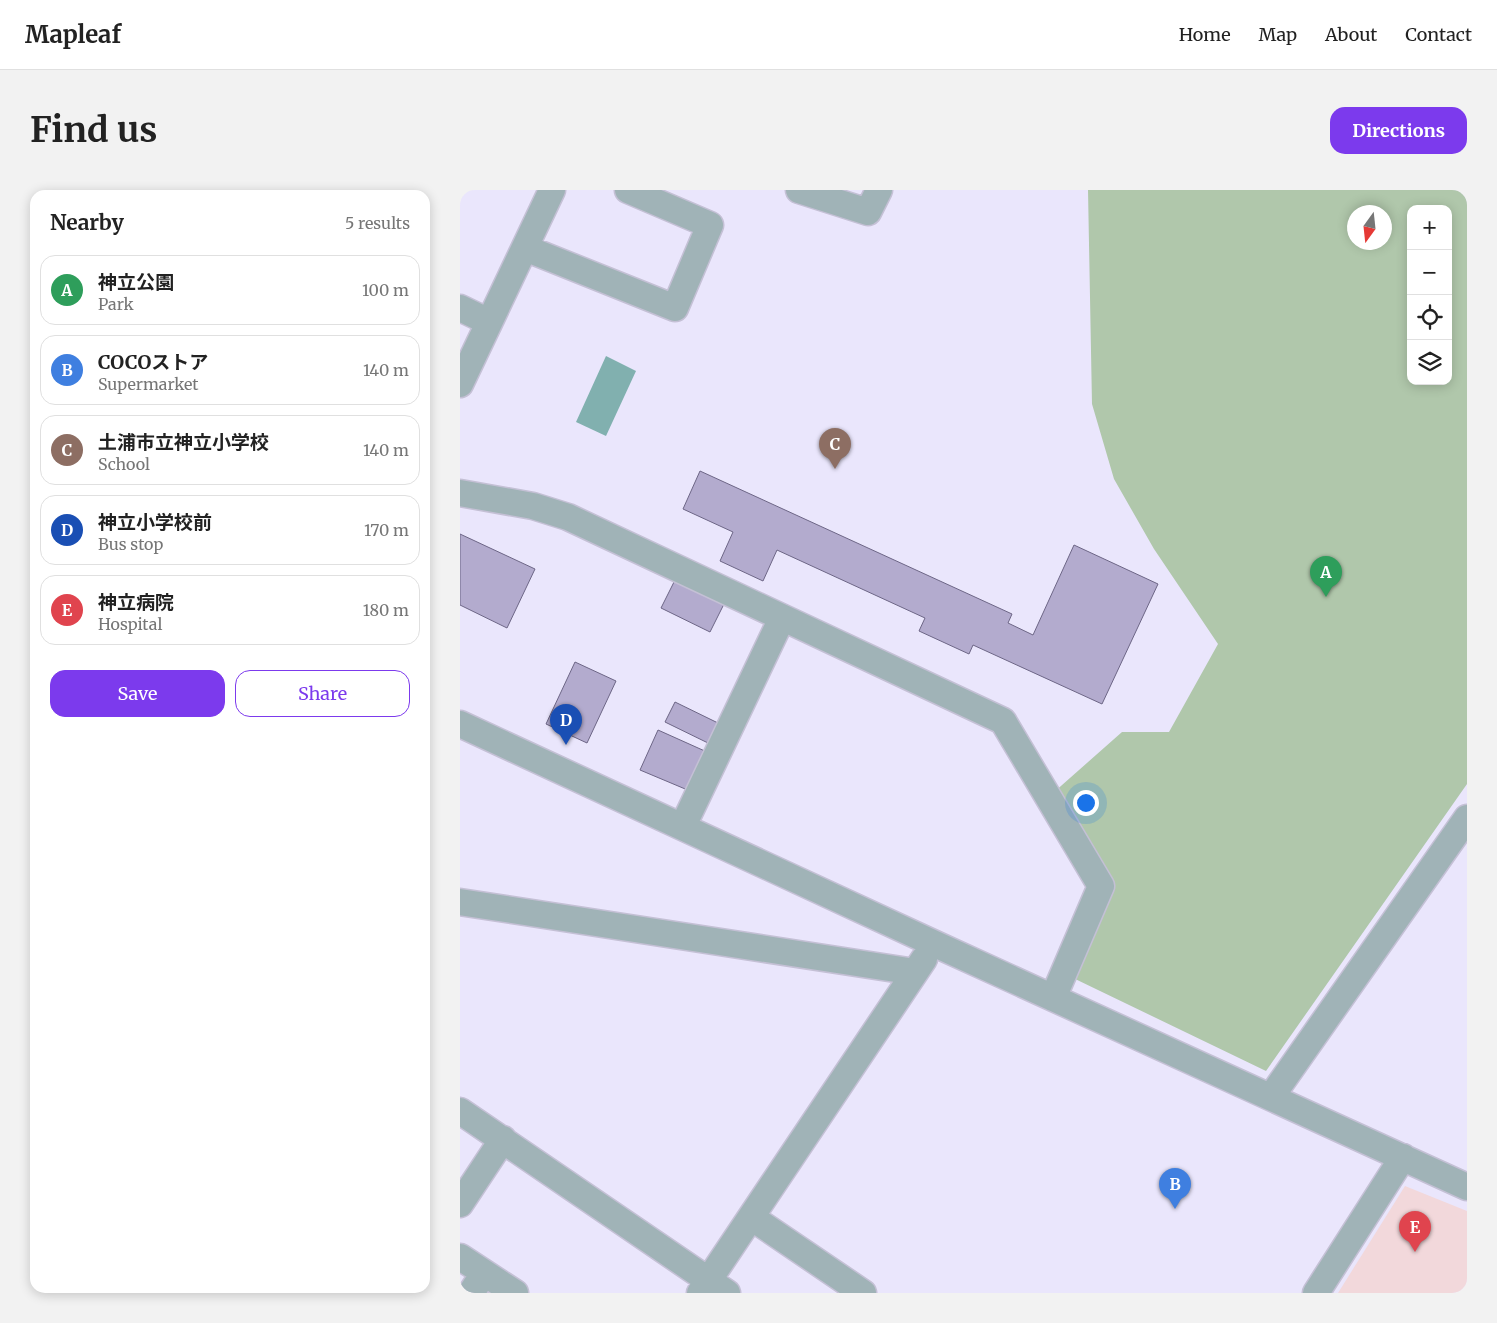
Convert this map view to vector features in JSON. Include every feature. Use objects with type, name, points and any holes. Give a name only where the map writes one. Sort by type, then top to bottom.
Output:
[{"type":"street","points":[[460,384],[552,190]]},
{"type":"street","points":[[524,248],[675,308],[710,224],[628,190]]},
{"type":"street","points":[[799,190],[868,212],[878,190]]},
{"type":"street","points":[[460,308],[489,322]]},
{"type":"street","points":[[460,492],[533,506],[568,517],[1003,722],[1101,886],[1052,998]]},
{"type":"street","points":[[683,826],[782,618]]},
{"type":"street","points":[[460,724],[934,944],[1467,1187]]},
{"type":"street","points":[[1271,1097],[1467,818]]},
{"type":"street","points":[[460,902],[915,972]]},
{"type":"street","points":[[460,1111],[503,1139],[712,1289],[750,1217],[934,944]]},
{"type":"street","points":[[460,1204],[503,1139]]},
{"type":"street","points":[[1316,1293],[1403,1157]]},
{"type":"street","points":[[750,1217],[863,1293]]},
{"type":"street","points":[[460,1257],[478,1283],[515,1293]]},
{"type":"shaded area","points":[[1088,190],[1467,190],[1467,784],[1266,1071],[1071,977],[1112,883],[1053,793],[1122,732],[1169,732],[1218,644],[1154,549],[1114,479],[1092,404]]},
{"type":"shaded area","points":[[606,356],[636,371],[606,436],[576,422]]},
{"type":"shaded area","points":[[1405,1186],[1467,1211],[1467,1293],[1338,1293]]},
{"type":"building","points":[[700,471],[1012,614],[1008,623],[1033,635],[1074,545],[1158,584],[1102,704],[973,645],[969,654],[919,631],[925,618],[777,550],[763,581],[720,561],[733,532],[683,509]]},
{"type":"building","points":[[460,534],[535,569],[507,628],[460,605]]},
{"type":"building","points":[[675,580],[724,604],[710,632],[661,608]]},
{"type":"building","points":[[575,662],[616,681],[587,743],[546,724]]},
{"type":"building","points":[[675,702],[718,723],[708,743],[665,722]]},
{"type":"building","points":[[658,730],[707,752],[690,791],[640,770]]},
{"type":"place","name":"土浦市立神立小学校","points":[[835,469]]},
{"type":"place","name":"神立公園","points":[[1326,597]]},
{"type":"place","name":"神立小学校前","points":[[566,745]]},
{"type":"place","name":"COCOストア","points":[[1175,1209]]},
{"type":"place","name":"神立病院","points":[[1415,1252]]}]
